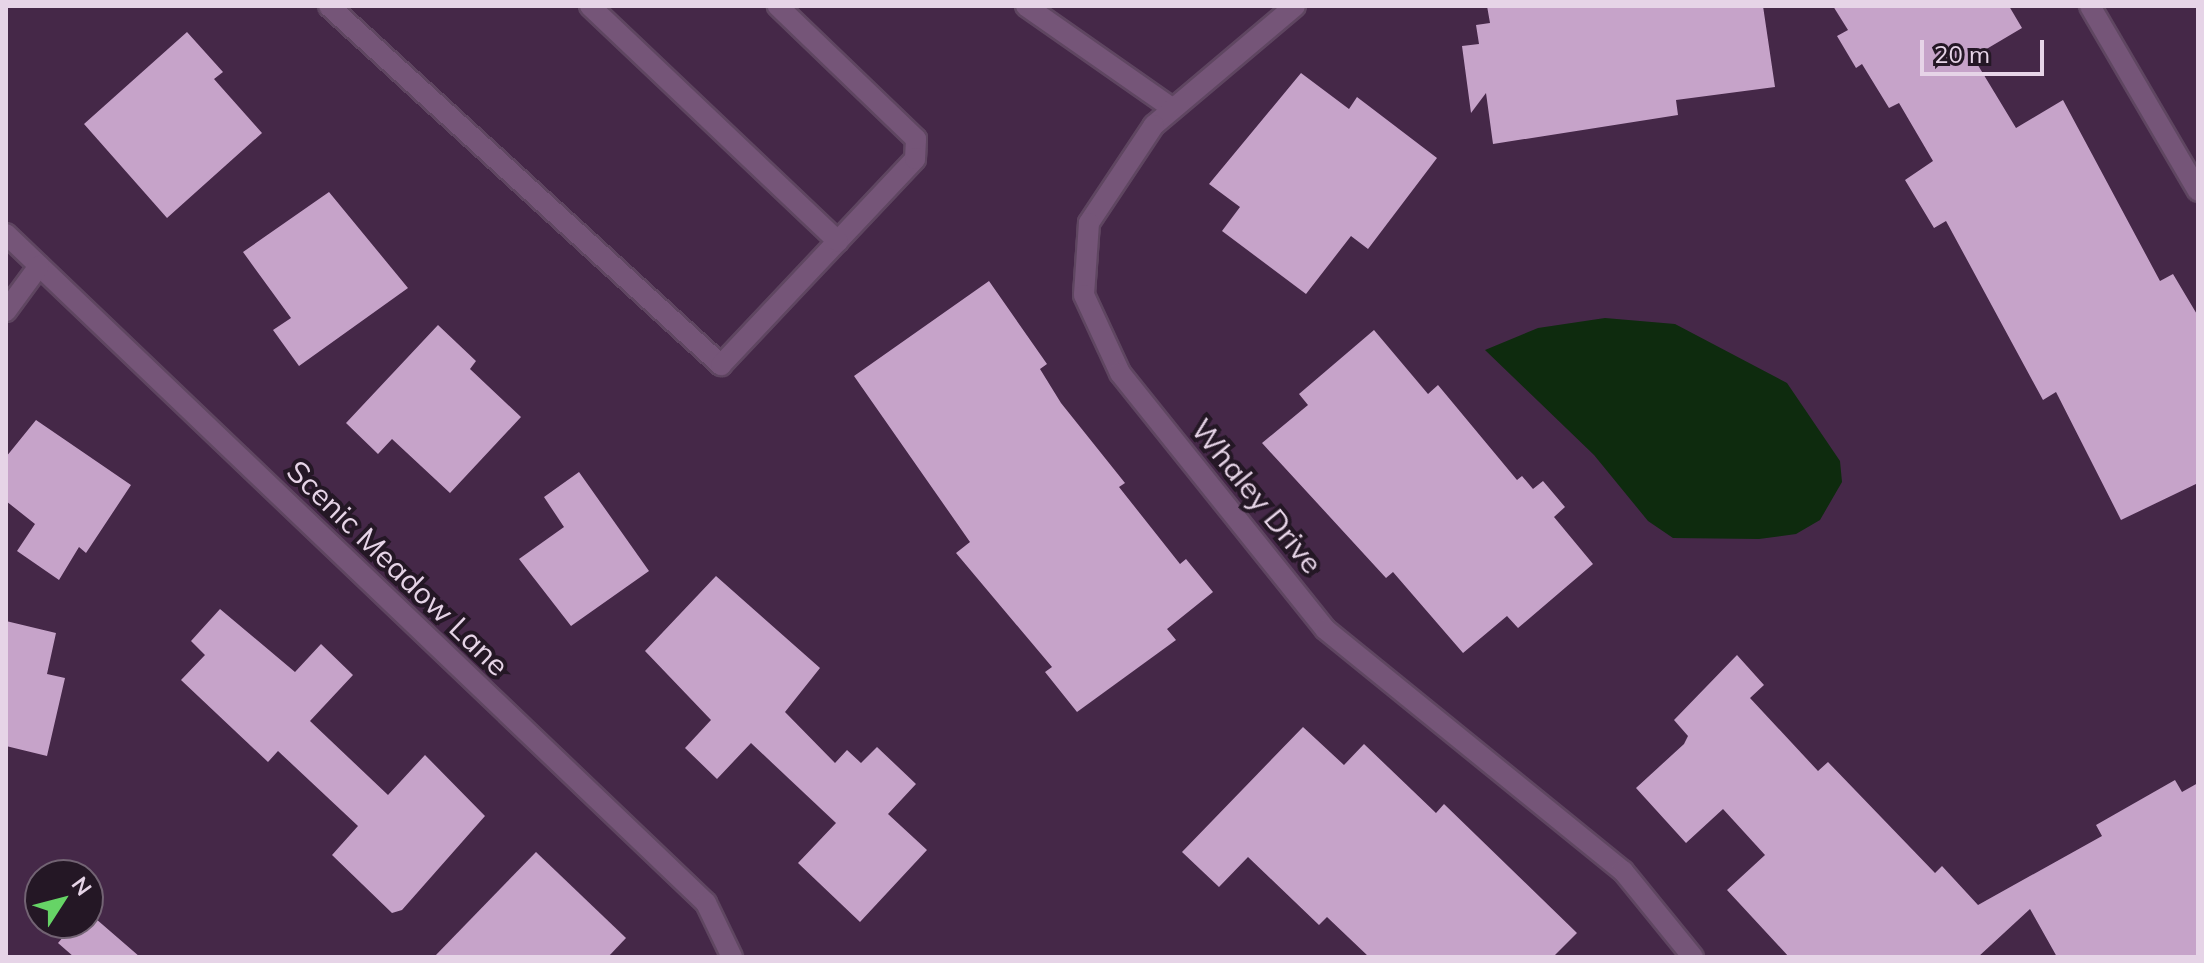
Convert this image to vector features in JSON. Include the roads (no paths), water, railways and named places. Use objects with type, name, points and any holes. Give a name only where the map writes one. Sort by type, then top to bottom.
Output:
[{"type":"street","points":[[329,6],[721,365],[915,159],[916,139],[778,6]]},
{"type":"street","points":[[590,6],[838,241]]},
{"type":"street","points":[[1026,6],[1173,109]]},
{"type":"street","name":"Whaley Drive","points":[[1295,6],[1154,125],[1089,223],[1084,295],[1120,373],[1325,629],[1623,871],[1693,957]]},
{"type":"street","points":[[2090,6],[2198,191]]},
{"type":"street","name":"Scenic Meadow Lane","points":[[6,234],[706,903],[732,957]]},
{"type":"street","points":[[6,311],[39,266]]}]
